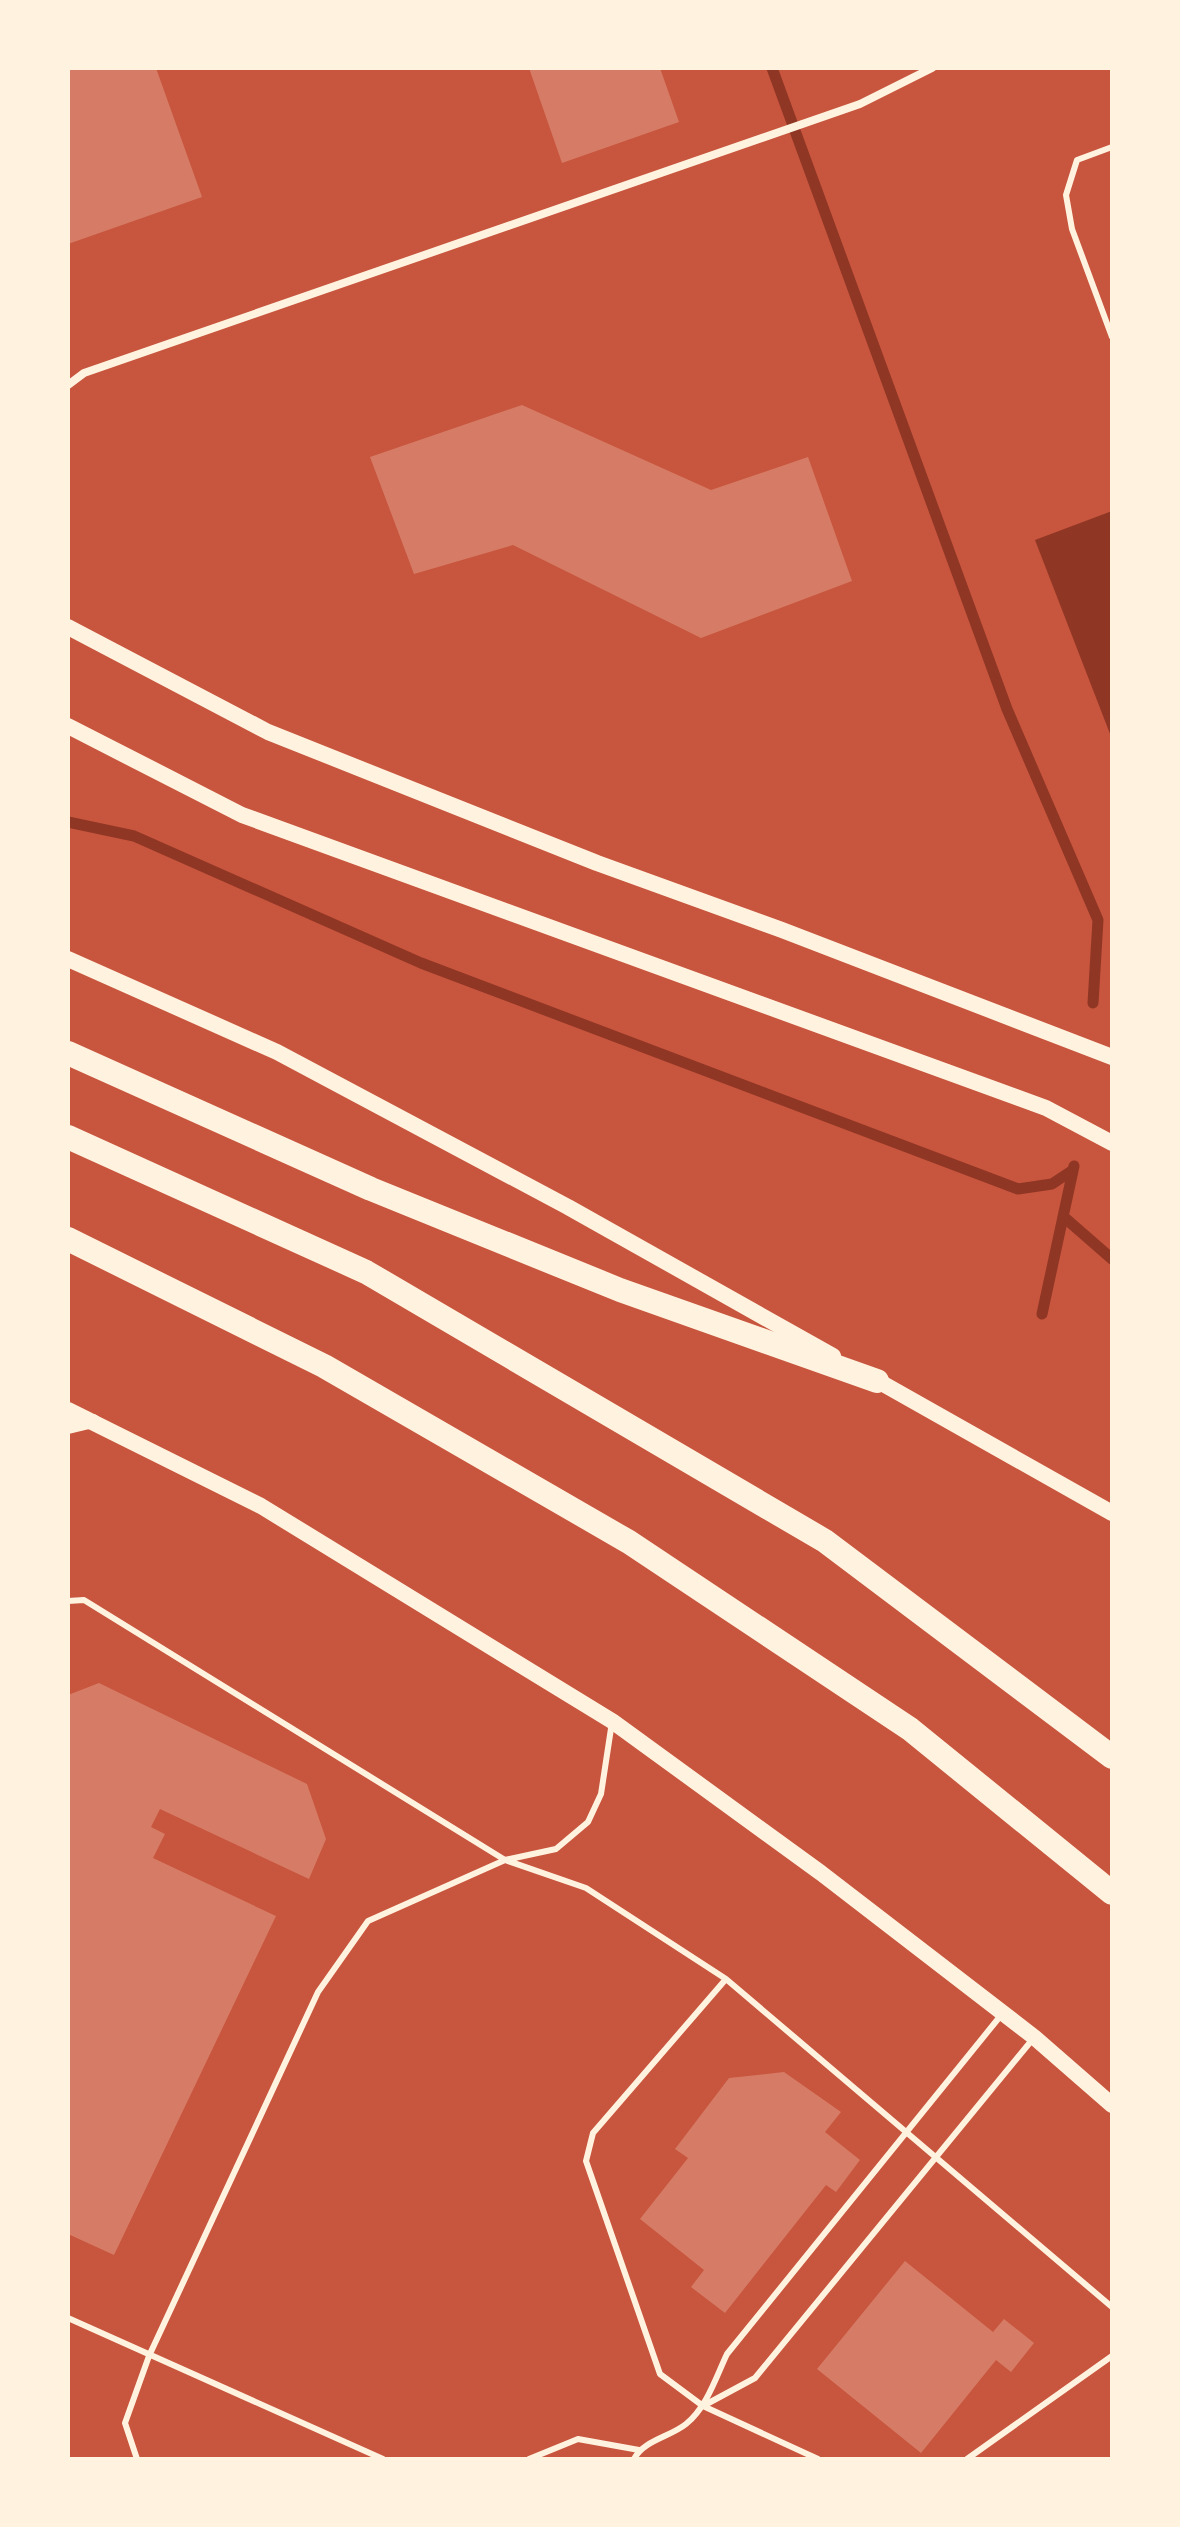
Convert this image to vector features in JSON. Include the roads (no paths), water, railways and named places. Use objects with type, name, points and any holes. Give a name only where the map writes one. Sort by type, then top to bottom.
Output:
[{"type":"highway","points":[[68,1053],[371,1189],[620,1290],[877,1381]]},
{"type":"highway","points":[[68,1137],[366,1272],[825,1541],[1112,1757]]},
{"type":"highway","points":[[68,1239],[324,1366],[629,1542],[910,1729],[1112,1893]]},
{"type":"main road","points":[[68,627],[268,732],[597,863],[796,935],[1112,1057]]},
{"type":"main road","points":[[68,726],[242,815],[1046,1108],[1112,1143]]},
{"type":"main road","points":[[68,959],[277,1052],[568,1207],[1112,1513]]},
{"type":"main road","points":[[68,1410],[261,1506],[612,1721],[821,1873],[1034,2037],[1112,2105]]},
{"type":"street","points":[[68,385],[84,373],[860,104],[932,68]]},
{"type":"street","points":[[68,1427],[93,1421]]},
{"type":"lane","points":[[1112,147],[1077,160],[1066,195],[1072,229],[1112,337]]},
{"type":"lane","points":[[68,1601],[84,1600],[505,1860],[586,1888],[726,1979],[1112,2307]]},
{"type":"lane","points":[[137,2459],[125,2423],[149,2356],[318,1992],[368,1921],[505,1860],[556,1849],[588,1822],[601,1794],[612,1721]]},
{"type":"lane","points":[[726,1979],[593,2133],[586,2161],[660,2374],[703,2406],[818,2459]]},
{"type":"lane","points":[[703,2406],[727,2354],[1002,2014]]},
{"type":"lane","points":[[634,2459],[639,2450],[685,2425],[703,2406],[755,2378],[1034,2037]]},
{"type":"lane","points":[[68,2318],[383,2459]]},
{"type":"lane","points":[[967,2459],[1112,2356]]},
{"type":"lane","points":[[529,2459],[539,2452],[578,2439],[639,2450]]},
{"type":"waterway","points":[[772,68],[1007,709],[1098,920],[1093,1003]]},
{"type":"waterway","points":[[68,822],[134,836],[421,963],[1018,1189],[1052,1184],[1073,1170]]},
{"type":"waterway","points":[[1042,1314],[1074,1166]]},
{"type":"waterway","points":[[1065,1218],[1112,1259]]}]
